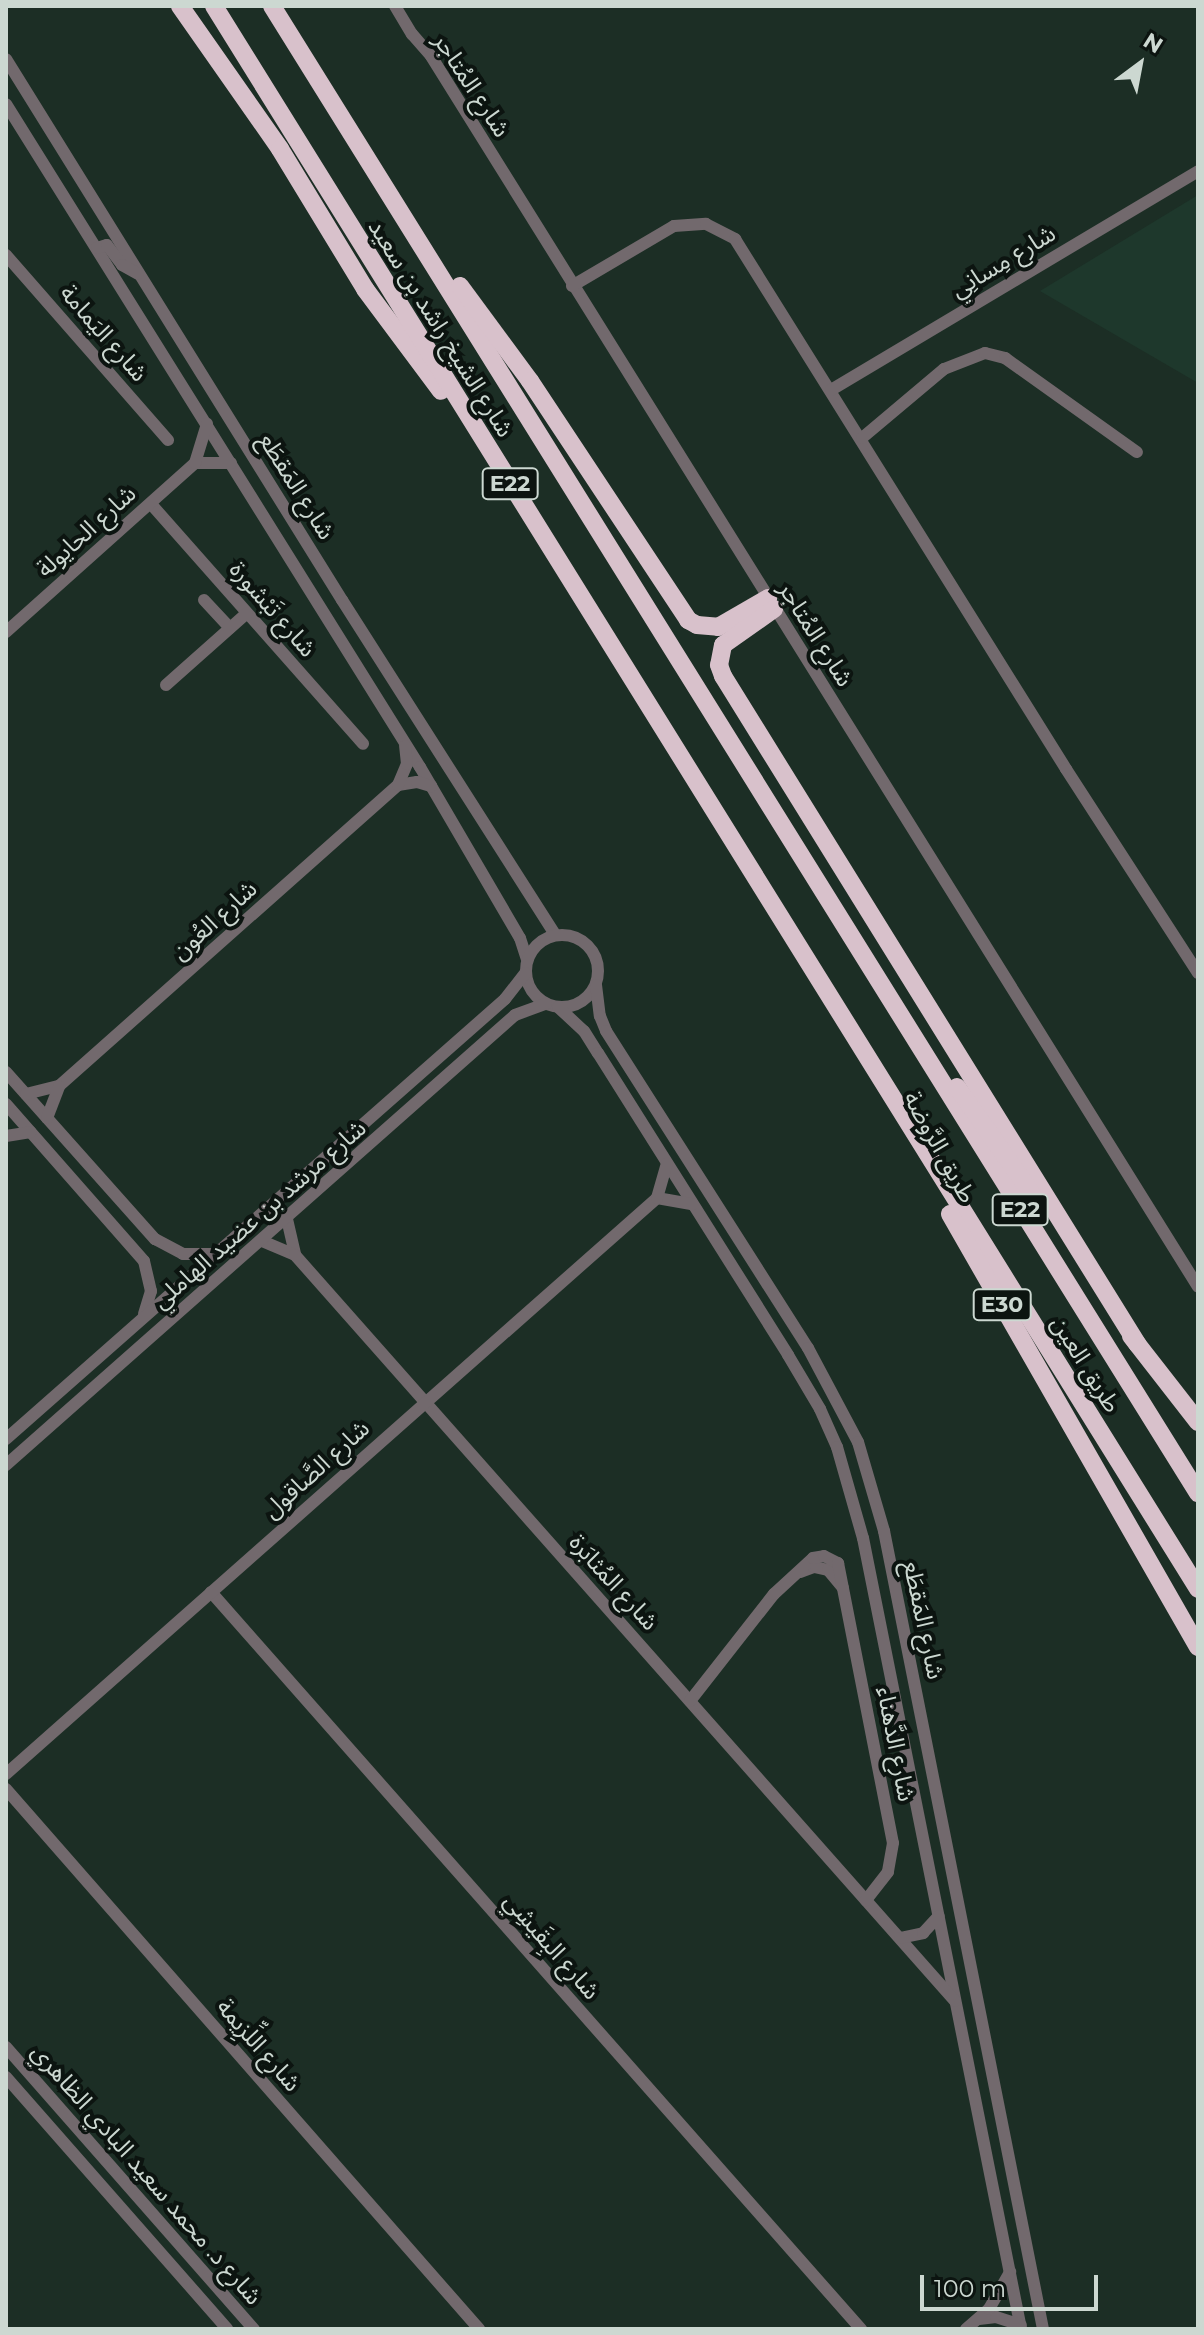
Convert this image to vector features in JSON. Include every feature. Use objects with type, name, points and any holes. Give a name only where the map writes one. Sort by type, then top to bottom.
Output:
[{"type":"highway","points":[[180,6],[272,138],[387,321],[478,433]]},
{"type":"highway","name":"شارع الشيخ راشد بن سعيد","points":[[214,6],[807,961]]},
{"type":"highway","name":"شارع الشيخ راشد بن سعيد","points":[[272,6],[844,926]]},
{"type":"highway","points":[[283,6],[360,146]]},
{"type":"highway","points":[[380,178],[530,381],[680,612],[697,625],[718,627],[771,604]]},
{"type":"highway","points":[[771,604],[723,645],[719,665],[723,676],[1138,1345]]},
{"type":"highway","name":"طريق الرَّوضة","points":[[844,926],[1138,1345],[1198,1422]]},
{"type":"highway","name":"طريق العين","points":[[844,926],[1198,1493]]},
{"type":"highway","name":"طريق الرَّوضة","points":[[807,961],[1198,1647]]},
{"type":"highway","name":"طريق العين","points":[[807,961],[1198,1589]]},
{"type":"street","name":"شارع المُتاجر","points":[[395,6],[412,34],[431,56],[1198,1287]]},
{"type":"street","name":"شارع المَقطَع","points":[[6,59],[342,600],[555,934]]},
{"type":"street","name":"شارع المَقطَع","points":[[6,104],[431,786],[520,938],[526,967]]},
{"type":"street","name":"شارع مِسانِي","points":[[831,390],[1198,171]]},
{"type":"street","points":[[572,286],[674,226],[695,223],[717,227],[742,248],[1066,769],[1198,973]]},
{"type":"street","points":[[97,248],[107,245],[122,265],[141,276]]},
{"type":"street","name":"شارع اليَمامة","points":[[6,255],[168,440]]},
{"type":"street","points":[[862,438],[936,374],[961,360],[985,353],[1005,358],[1137,452]]},
{"type":"street","name":"شارع الحايولة","points":[[6,632],[195,463],[207,424]]},
{"type":"street","points":[[195,463],[231,463]]},
{"type":"street","points":[[246,487],[272,519],[332,614],[341,613],[342,600]]},
{"type":"street","name":"شارع تَبْشورة","points":[[151,504],[363,744]]},
{"type":"street","points":[[204,600],[230,628]]},
{"type":"street","points":[[166,685],[247,613]]},
{"type":"street","points":[[398,785],[407,764],[405,743]]},
{"type":"street","points":[[398,785],[417,782],[431,786]]},
{"type":"street","name":"شارع العُون","points":[[47,1118],[59,1086],[398,785]]},
{"type":"street","points":[[555,934],[568,934],[591,948],[599,972],[596,985],[581,1002],[552,1005],[531,991],[526,967],[533,948],[555,934]]},
{"type":"street","name":"شارع مرشد بن عضيد الهاملي","points":[[6,1439],[505,999],[526,967]]},
{"type":"street","name":"شارع المَقطَع","points":[[596,985],[606,1031],[808,1348],[858,1442],[884,1531],[1043,2329]]},
{"type":"street","name":"شارع المَقطَع","points":[[552,1005],[584,1031],[788,1355],[820,1409],[837,1447],[852,1492],[1021,2327]]},
{"type":"street","name":"شارع مرشد بن عضيد الهاملي","points":[[6,1465],[515,1015],[552,1005]]},
{"type":"street","points":[[6,1072],[141,1225],[168,1248],[183,1254],[215,1254]]},
{"type":"street","name":"شارع العُون","points":[[26,1094],[59,1086]]},
{"type":"street","points":[[7,1109],[31,1132],[144,1261],[149,1275],[148,1306],[141,1320]]},
{"type":"street","points":[[6,1136],[31,1132]]},
{"type":"street","points":[[667,1163],[657,1198],[675,1198],[692,1204]]},
{"type":"street","name":"شارع الصَّاقول","points":[[6,1774],[657,1198]]},
{"type":"street","name":"شارع المُثابَرة","points":[[287,1219],[295,1255]]},
{"type":"street","points":[[126,1239],[141,1225]]},
{"type":"street","name":"شارع المُثابَرة","points":[[262,1241],[295,1255],[957,2004]]},
{"type":"street","name":"شارع الدَّهناء","points":[[690,1701],[763,1606],[813,1558],[829,1557],[841,1567],[893,1843],[888,1872],[866,1900]]},
{"type":"street","name":"شارع البِقَيشِي","points":[[211,1592],[861,2329]]},
{"type":"street","points":[[903,1736],[909,1732],[926,1737]]},
{"type":"street","name":"شارع اللِّزِيمة","points":[[6,1789],[479,2329]]},
{"type":"street","points":[[900,1938],[923,1933],[939,1916]]},
{"type":"street","name":"شارع د. محمد سعيد البادي الظاهري","points":[[6,2047],[254,2329]]},
{"type":"street","name":"شارع د. محمد سعيد البادي الظاهري","points":[[6,2077],[227,2329]]},
{"type":"street","points":[[987,2156],[999,2174],[1008,2173],[1012,2166]]},
{"type":"street","points":[[966,2329],[997,2297],[1010,2272]]},
{"type":"street","points":[[979,2319],[996,2317],[1021,2327]]},
{"type":"shaded area","points":[[1198,195],[1198,383],[1040,291]]}]
